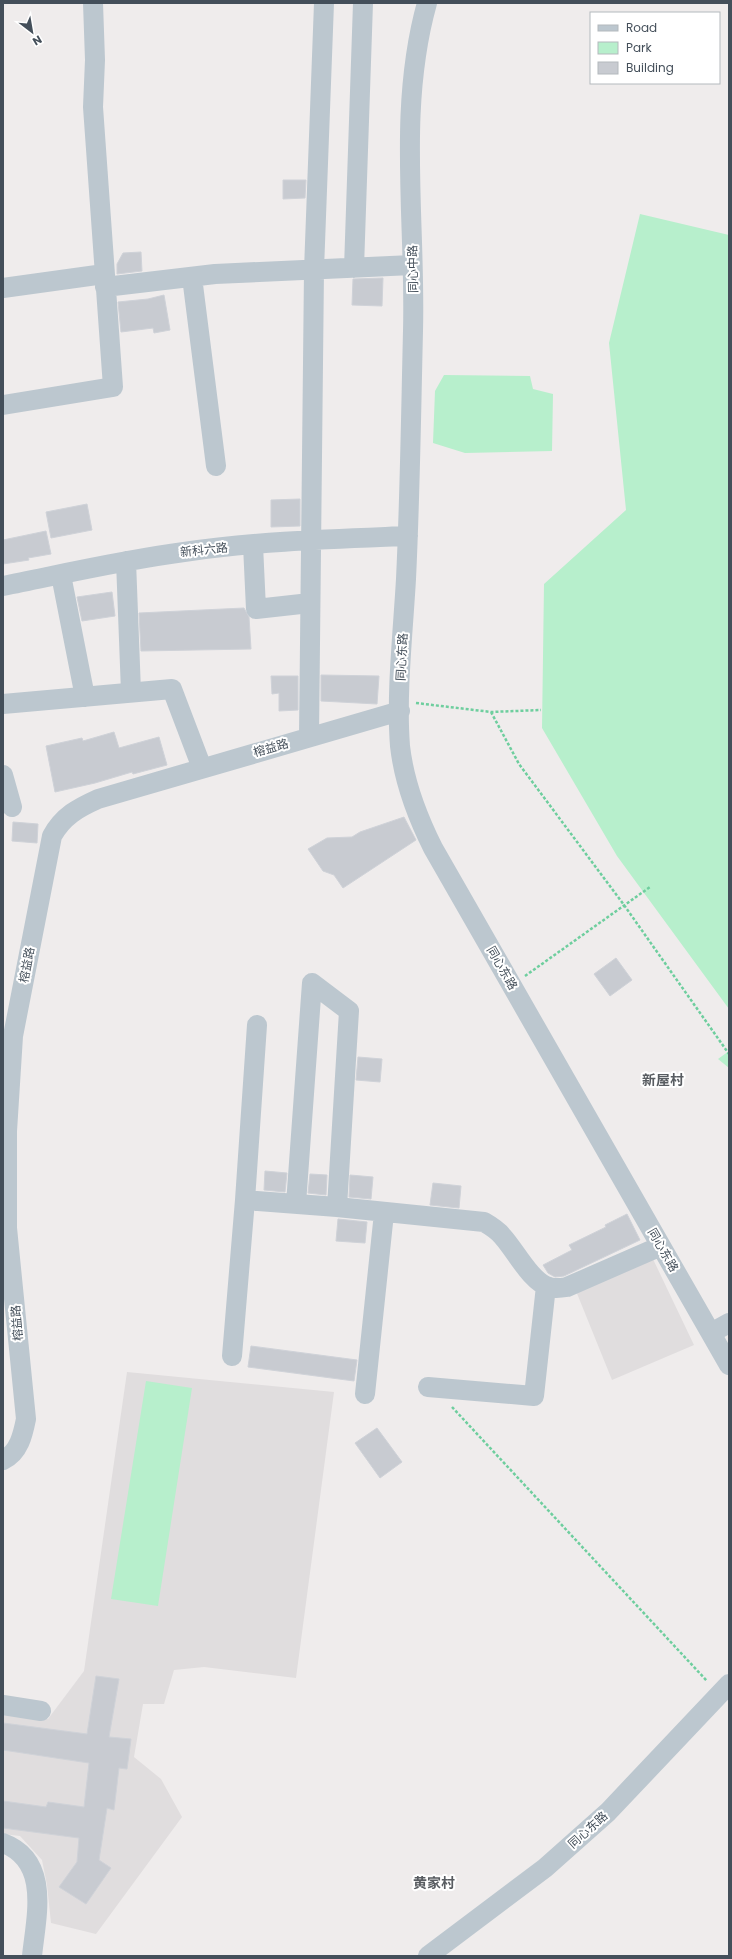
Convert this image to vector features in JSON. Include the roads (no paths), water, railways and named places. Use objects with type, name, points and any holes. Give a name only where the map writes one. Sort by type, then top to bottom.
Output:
[{"type":"street","points":[[3,405],[113,387],[104,281],[93,107],[95,60],[93,3]]},
{"type":"street","points":[[309,737],[314,270],[324,3]]},
{"type":"street","points":[[354,268],[363,3]]},
{"type":"street","name":"同心中路","points":[[408,536],[414,317],[410,110],[415,60],[428,3]]},
{"type":"street","points":[[3,288],[192,277],[215,274],[412,266]]},
{"type":"street","points":[[192,277],[216,466]]},
{"type":"street","name":"新科六路","points":[[3,586],[126,561],[185,552],[310,539],[408,536]]},
{"type":"street","name":"同心东路","points":[[408,536],[400,706],[400,747],[406,780],[417,815],[433,848],[729,1365]]},
{"type":"street","points":[[253,545],[256,609],[310,603]]},
{"type":"street","points":[[126,561],[131,692]]},
{"type":"street","points":[[61,575],[85,697]]},
{"type":"street","points":[[3,704],[172,689],[202,768]]},
{"type":"street","name":"榕益路","points":[[3,1460],[16,1448],[23,1435],[26,1419],[7,1228],[7,1131],[13,1036],[52,836],[58,824],[75,809],[98,799],[309,737],[400,706]]},
{"type":"street","points":[[3,775],[12,807]]},
{"type":"street","points":[[296,1204],[312,983],[349,1011],[337,1207]]},
{"type":"street","points":[[232,1356],[257,1025]]},
{"type":"street","points":[[244,1200],[337,1207],[484,1222],[503,1236],[533,1276],[546,1286],[557,1288],[567,1287],[661,1246]]},
{"type":"street","points":[[364,1394],[384,1213]]},
{"type":"street","points":[[431,1387],[534,1396],[546,1286]]},
{"type":"street","points":[[711,1333],[729,1324]]},
{"type":"street","name":"同心东路","points":[[428,1956],[546,1868],[608,1812],[724,1689]]},
{"type":"street","points":[[3,1705],[41,1711]]},
{"type":"street","points":[[3,1843],[12,1846],[22,1854],[35,1875],[38,1899],[32,1956]]},
{"type":"district","name":"新屋村","points":[[663,1080]]},
{"type":"district","name":"黄家村","points":[[434,1883]]}]
